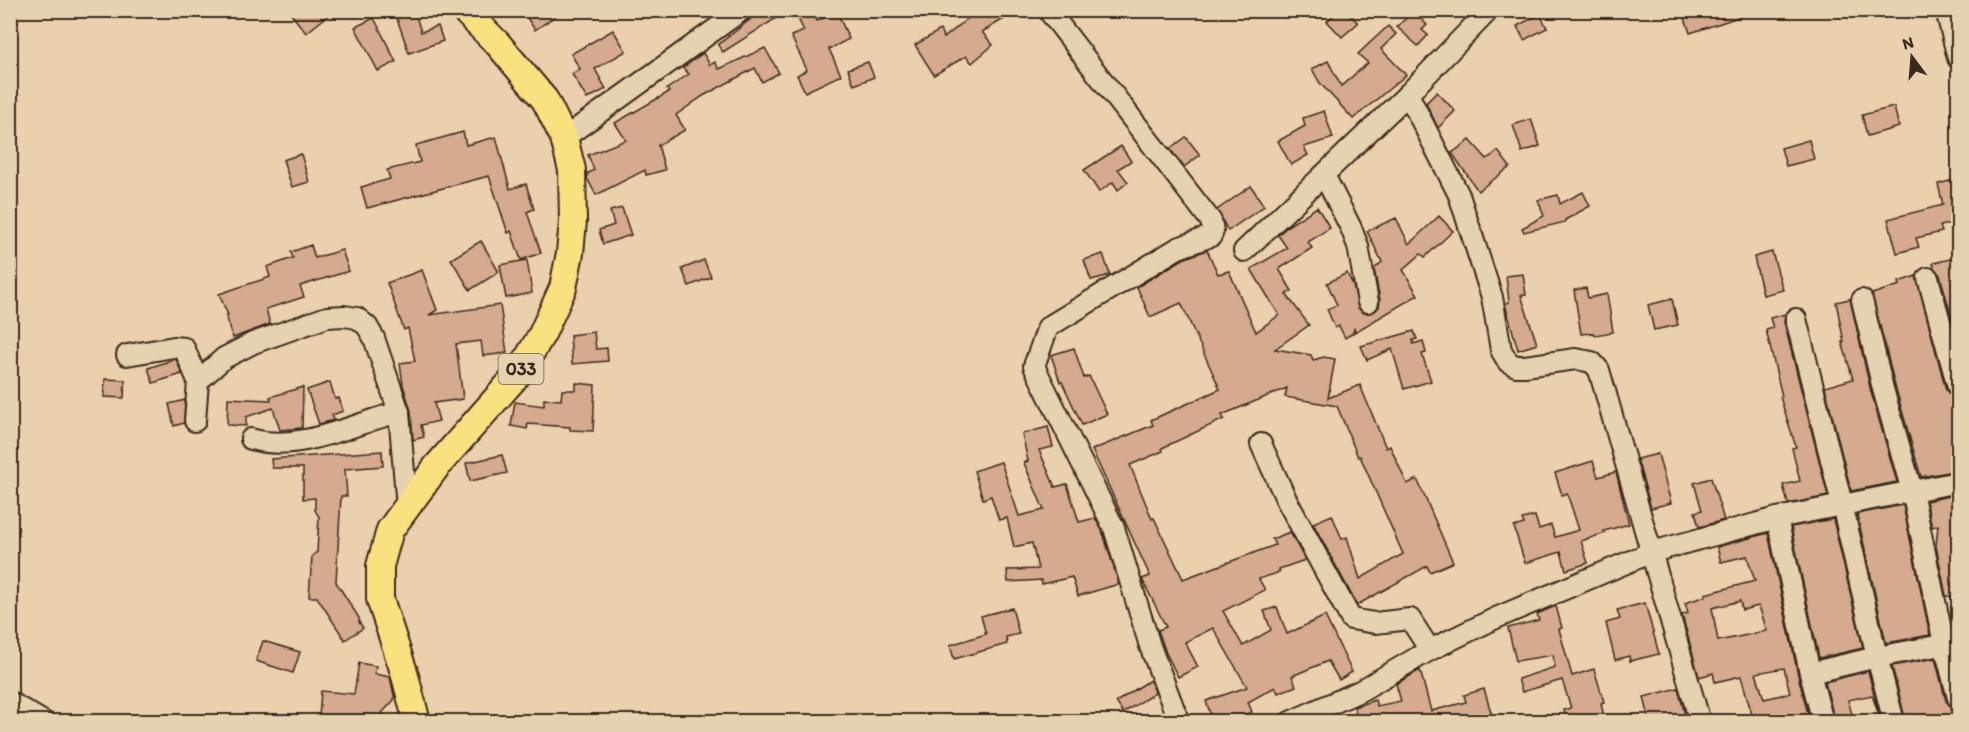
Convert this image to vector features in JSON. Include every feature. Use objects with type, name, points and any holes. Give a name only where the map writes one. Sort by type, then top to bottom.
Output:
[{"type":"main road","name":"033","points":[[417,722],[404,672],[380,598],[380,566],[390,531],[437,466],[519,373],[542,334],[563,288],[573,221],[572,170],[564,138],[545,100],[498,44],[464,10]]},
{"type":"street","points":[[564,138],[742,10]]},
{"type":"street","points":[[1048,10],[1213,226],[1211,236],[1178,248],[1048,327],[1034,366],[1114,528],[1150,646],[1179,722]]},
{"type":"street","points":[[1244,251],[1408,94],[1489,10]]},
{"type":"street","points":[[1946,10],[1959,58]]},
{"type":"street","points":[[1408,94],[1459,195],[1492,297],[1501,350],[1508,362],[1516,366],[1525,366],[1576,359],[1592,362],[1599,370],[1700,722]]},
{"type":"street","points":[[1324,175],[1352,228],[1358,246],[1368,302]]},
{"type":"street","points":[[1928,278],[1959,387]]},
{"type":"street","points":[[1862,300],[1883,389],[1951,643],[1959,698]]},
{"type":"street","points":[[198,381],[224,358],[253,343],[327,317],[357,318],[367,326],[374,338],[399,412],[407,508]]},
{"type":"street","points":[[1796,319],[1894,722]]},
{"type":"street","points":[[127,355],[174,347],[184,348],[198,381],[195,421]]},
{"type":"street","points":[[251,440],[266,444],[293,442],[399,412]]},
{"type":"street","points":[[1261,444],[1286,499],[1351,619],[1375,623],[1410,619],[1430,650]]},
{"type":"street","points":[[1290,722],[1360,691],[1430,650],[1496,618],[1652,552],[1777,518],[1959,482]]},
{"type":"street","points":[[1777,518],[1810,673],[1823,722]]},
{"type":"street","points":[[1810,673],[1951,643]]},
{"type":"street","points":[[10,702],[44,722]]},
{"type":"building","points":[[288,10],[335,10],[306,33]]},
{"type":"building","points":[[394,10],[414,10],[421,32],[438,26],[443,41],[409,53]]},
{"type":"building","points":[[522,10],[564,10],[535,30]]},
{"type":"building","points":[[762,10],[789,10],[723,52],[718,45]]},
{"type":"building","points":[[794,10],[811,10],[817,21],[837,12],[849,39],[829,49],[841,75],[805,92],[797,75],[807,70],[791,36],[804,31]]},
{"type":"building","points":[[978,10],[1019,10],[982,32],[993,45],[972,63],[966,56],[934,75],[915,45],[940,30],[944,38]]},
{"type":"building","points":[[1339,10],[1346,10],[1358,23],[1342,37],[1327,21]]},
{"type":"building","points":[[1686,10],[1750,10],[1751,13],[1690,33],[1684,15],[1688,14]]},
{"type":"building","points":[[1413,11],[1427,25],[1422,30],[1428,35],[1418,46],[1397,27]]},
{"type":"building","points":[[1540,14],[1547,28],[1524,40],[1517,26]]},
{"type":"building","points":[[374,18],[396,62],[378,71],[355,27]]},
{"type":"building","points":[[1388,26],[1396,34],[1381,49],[1406,75],[1353,119],[1320,83],[1312,69],[1328,61],[1341,86],[1368,63],[1358,54]]},
{"type":"building","points":[[613,30],[626,51],[595,69],[606,89],[587,99],[572,74],[580,69],[571,54]]},
{"type":"building","points":[[765,48],[779,73],[762,82],[755,68],[703,96],[676,115],[685,130],[658,145],[665,170],[646,175],[645,170],[596,195],[587,178],[587,174],[594,170],[588,155],[626,140],[615,123],[669,92],[667,89],[689,74],[683,68],[703,53],[710,65],[715,62],[719,69]]},
{"type":"building","points":[[868,62],[874,77],[854,85],[848,69]]},
{"type":"building","points":[[1437,92],[1455,111],[1438,128],[1426,103]]},
{"type":"building","points":[[1894,107],[1899,127],[1867,136],[1862,115]]},
{"type":"building","points":[[1324,111],[1333,138],[1304,147],[1308,155],[1291,165],[1278,141],[1305,126],[1303,118]]},
{"type":"building","points":[[1531,119],[1540,146],[1522,152],[1513,125]]},
{"type":"building","points":[[463,132],[466,145],[496,137],[510,189],[526,184],[534,209],[527,212],[541,253],[521,260],[511,231],[508,233],[489,176],[367,208],[361,187],[390,179],[387,170],[420,162],[416,145]]},
{"type":"building","points":[[1186,137],[1200,155],[1184,167],[1170,149]]},
{"type":"building","points":[[1470,140],[1487,159],[1498,151],[1510,167],[1478,191],[1452,153]]},
{"type":"building","points":[[1809,140],[1814,159],[1786,166],[1781,148]]},
{"type":"building","points":[[1121,146],[1131,161],[1118,169],[1128,182],[1118,190],[1113,182],[1099,192],[1084,170]]},
{"type":"building","points":[[301,154],[309,182],[292,187],[283,160]]},
{"type":"building","points":[[1957,179],[1959,222],[1940,226],[1942,232],[1916,238],[1919,247],[1897,253],[1888,219],[1943,205],[1938,184]]},
{"type":"building","points":[[1251,186],[1264,206],[1228,231],[1217,210]]},
{"type":"building","points":[[1583,192],[1590,206],[1565,222],[1524,232],[1522,228],[1544,216],[1538,200],[1558,195],[1560,204]]},
{"type":"building","points":[[1317,207],[1330,228],[1308,242],[1312,248],[1279,269],[1292,291],[1286,294],[1309,325],[1275,349],[1311,355],[1313,360],[1324,357],[1335,359],[1328,398],[1360,385],[1386,448],[1390,446],[1407,484],[1417,479],[1453,562],[1430,572],[1427,566],[1357,605],[1313,523],[1332,515],[1342,539],[1347,537],[1360,579],[1403,554],[1337,406],[1285,397],[1287,388],[1222,415],[1224,419],[1162,448],[1163,451],[1130,465],[1152,519],[1154,518],[1183,579],[1275,545],[1272,539],[1290,532],[1305,560],[1259,579],[1265,590],[1223,611],[1243,646],[1271,630],[1264,611],[1277,607],[1287,634],[1325,616],[1352,672],[1339,680],[1328,661],[1292,676],[1296,686],[1278,693],[1275,687],[1248,702],[1252,712],[1223,722],[1213,722],[1206,701],[1247,687],[1213,628],[1185,642],[1198,667],[1178,677],[1158,630],[1166,627],[1142,579],[1150,576],[1092,450],[1153,425],[1151,420],[1220,389],[1181,303],[1150,317],[1137,287],[1183,259],[1207,250],[1218,274],[1229,271],[1256,332],[1279,315],[1251,269],[1287,248],[1278,235]]},
{"type":"building","points":[[622,208],[631,235],[603,244],[599,230],[614,225],[610,211]]},
{"type":"building","points":[[1439,216],[1453,231],[1425,257],[1421,254],[1403,270],[1418,295],[1355,332],[1354,329],[1353,333],[1345,338],[1339,326],[1335,328],[1327,309],[1337,305],[1327,283],[1347,273],[1353,285],[1359,309],[1364,313],[1375,311],[1379,307],[1380,300],[1374,269],[1382,262],[1367,231],[1396,218],[1409,244]]},
{"type":"building","points":[[481,241],[499,272],[470,290],[451,259]]},
{"type":"building","points":[[311,245],[315,258],[342,250],[349,271],[300,286],[304,297],[266,309],[270,324],[233,338],[226,315],[228,315],[219,294],[270,277],[267,267],[293,258],[291,252]]},
{"type":"building","points":[[1772,252],[1783,290],[1763,295],[1754,257]]},
{"type":"building","points":[[1103,254],[1110,275],[1091,280],[1084,260]]},
{"type":"building","points":[[1959,257],[1959,344],[1940,275],[1933,263]]},
{"type":"building","points":[[527,260],[532,293],[506,298],[500,265]]},
{"type":"building","points":[[704,260],[711,277],[689,286],[682,269]]},
{"type":"building","points":[[422,270],[437,310],[429,315],[500,305],[507,353],[483,356],[481,341],[456,344],[463,399],[434,403],[439,421],[421,425],[424,437],[413,440],[411,411],[403,385],[400,363],[415,361],[408,328],[404,330],[387,283]]},
{"type":"building","points":[[1523,274],[1526,295],[1521,295],[1537,344],[1518,350],[1505,304],[1509,302],[1506,276]]},
{"type":"building","points":[[1916,276],[1946,390],[1954,398],[1959,410],[1959,470],[1921,477],[1872,294],[1900,285],[1899,282]]},
{"type":"building","points":[[1586,288],[1588,298],[1607,294],[1613,332],[1595,335],[1594,333],[1581,334],[1574,290]]},
{"type":"building","points":[[1672,299],[1678,325],[1654,330],[1648,305]]},
{"type":"building","points":[[1850,299],[1871,392],[1897,482],[1851,491],[1825,387],[1853,379],[1842,342],[1844,342],[1836,302]]},
{"type":"building","points":[[1785,314],[1784,322],[1828,496],[1788,504],[1783,485],[1800,481],[1792,448],[1796,447],[1780,397],[1782,396],[1766,330],[1773,328],[1770,318]]},
{"type":"building","points":[[1414,331],[1417,339],[1413,340],[1413,344],[1423,341],[1426,353],[1422,354],[1431,381],[1404,389],[1392,349],[1367,360],[1361,346]]},
{"type":"building","points":[[594,332],[596,349],[607,348],[608,361],[572,364],[570,335]]},
{"type":"building","points":[[1074,348],[1084,378],[1089,376],[1107,414],[1082,425],[1060,382],[1051,355]]},
{"type":"building","points":[[176,359],[182,374],[153,383],[148,368]]},
{"type":"building","points":[[105,379],[125,380],[124,398],[104,397]]},
{"type":"building","points":[[330,382],[335,399],[339,398],[343,411],[332,415],[334,420],[319,424],[307,390]]},
{"type":"building","points":[[576,383],[595,385],[593,431],[528,424],[527,429],[511,426],[515,402],[544,406],[544,399],[561,400],[562,390],[576,390]]},
{"type":"building","points":[[303,387],[302,428],[280,430],[273,408],[246,417],[246,426],[227,425],[228,398],[271,400],[270,397]]},
{"type":"building","points":[[185,400],[184,423],[174,426],[169,404]]},
{"type":"building","points":[[1048,427],[1053,447],[1039,450],[1055,487],[1067,484],[1079,522],[1095,518],[1102,530],[1119,584],[1078,596],[1072,577],[1042,584],[1041,580],[1008,582],[1007,570],[1038,569],[1032,543],[1014,547],[1007,518],[999,520],[991,496],[983,499],[974,471],[1001,462],[1019,516],[1044,510],[1024,463],[1028,461],[1022,434]]},
{"type":"building","points":[[382,451],[383,466],[345,469],[347,496],[341,496],[336,582],[363,628],[345,640],[317,597],[309,597],[312,556],[317,552],[319,517],[315,510],[315,498],[303,499],[303,468],[272,468],[271,459]]},
{"type":"building","points":[[1658,454],[1671,503],[1651,508],[1637,459]]},
{"type":"building","points":[[502,455],[507,473],[470,481],[466,463]]},
{"type":"building","points":[[1593,461],[1598,477],[1616,472],[1629,524],[1581,541],[1588,563],[1566,570],[1561,552],[1525,563],[1514,527],[1524,524],[1522,519],[1535,516],[1539,529],[1551,525],[1555,537],[1579,530],[1567,493],[1562,495],[1555,473]]},
{"type":"building","points":[[1711,478],[1724,520],[1699,527],[1695,512],[1702,510],[1694,483]]},
{"type":"building","points":[[1959,494],[1959,597],[1946,596],[1936,546],[1938,525],[1932,527],[1926,501]]},
{"type":"building","points":[[1903,505],[1930,635],[1886,643],[1857,514]]},
{"type":"building","points":[[1833,519],[1863,648],[1819,658],[1791,527]]},
{"type":"building","points":[[1768,533],[1810,722],[1754,722],[1741,676],[1715,682],[1713,673],[1699,677],[1682,615],[1688,613],[1685,603],[1706,596],[1705,594],[1755,581],[1747,556],[1721,562],[1717,547]],"holes":[[[1740,601],[1742,610],[1759,606],[1767,631],[1718,641],[1712,608]],[[1784,668],[1790,693],[1764,699],[1756,673]]]},
{"type":"building","points":[[1645,603],[1659,654],[1630,661],[1629,656],[1615,660],[1606,623],[1620,619],[1617,610]]},
{"type":"building","points":[[1556,606],[1562,628],[1559,629],[1572,676],[1594,669],[1604,702],[1601,703],[1605,722],[1567,722],[1564,710],[1571,708],[1562,680],[1522,692],[1518,679],[1555,667],[1553,655],[1516,661],[1508,628],[1539,620],[1537,614]]},
{"type":"building","points":[[1012,608],[1019,634],[1006,637],[1007,644],[954,659],[950,645],[986,634],[981,616]]},
{"type":"building","points":[[263,641],[300,652],[293,673],[256,661]]},
{"type":"building","points":[[1935,658],[1946,701],[1954,709],[1957,722],[1906,722],[1892,666]]},
{"type":"building","points":[[359,663],[376,666],[375,674],[390,677],[394,700],[382,713],[391,722],[331,722],[334,719],[319,717],[321,691],[354,694]]},
{"type":"building","points":[[1420,670],[1431,711],[1466,702],[1464,695],[1484,689],[1494,722],[1359,722],[1354,707],[1375,700],[1377,706],[1401,701],[1396,684]]},
{"type":"building","points":[[1868,671],[1881,722],[1872,695],[1848,700],[1854,722],[1835,722],[1825,682]]},
{"type":"building","points":[[1150,680],[1155,693],[1123,713],[1116,702]]},
{"type":"building","points":[[1678,688],[1687,722],[1650,722],[1644,697]]}]
